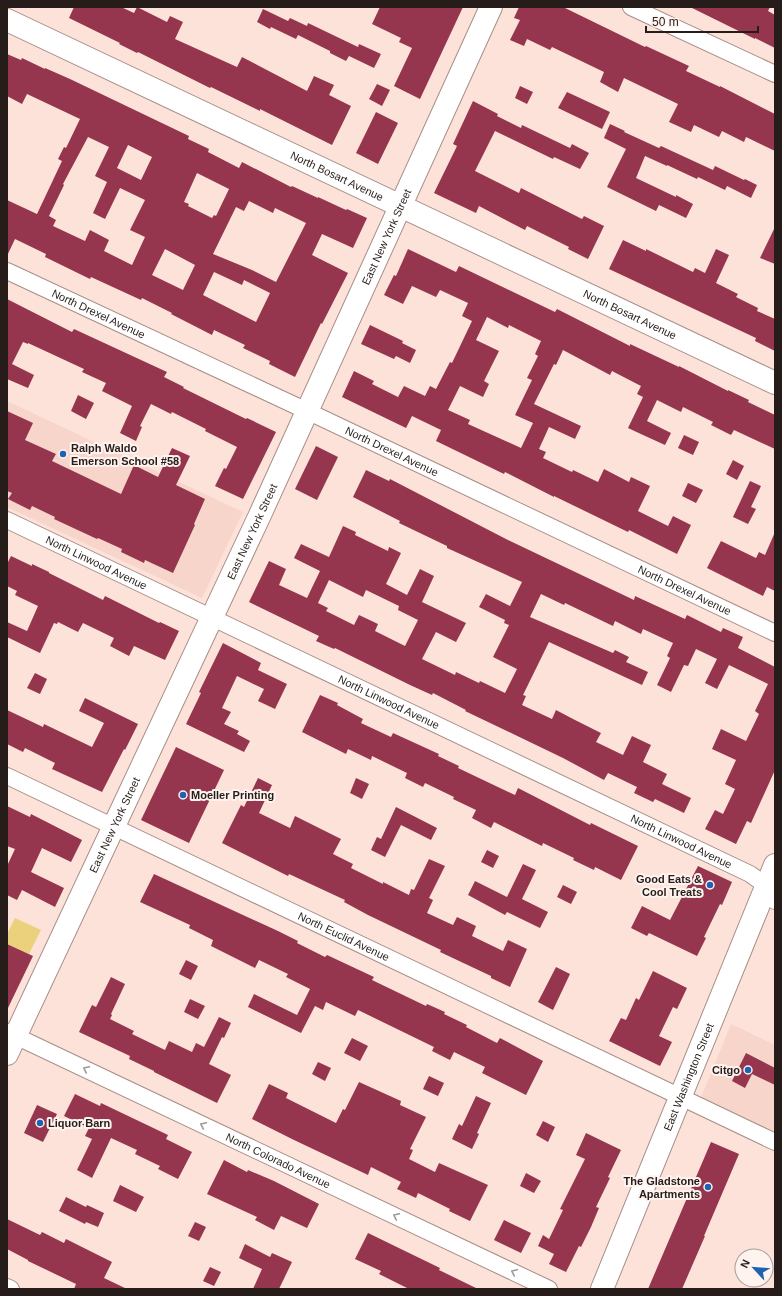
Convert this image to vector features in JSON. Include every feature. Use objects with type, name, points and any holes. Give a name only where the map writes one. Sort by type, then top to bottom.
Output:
[{"type":"main road","name":"East New York Street","points":[[10,1040],[114,827],[308,411],[491,7]]},
{"type":"main road","name":"North Bosart Avenue","points":[[7,20],[775,383]]},
{"type":"main road","name":"East Washington Street","points":[[602,1289],[680,1096],[770,896],[775,865]]},
{"type":"street","points":[[631,7],[775,74]]},
{"type":"street","name":"North Drexel Avenue","points":[[7,271],[308,411],[775,633]]},
{"type":"street","name":"North Linwood Avenue","points":[[7,520],[750,874],[761,882],[770,896]]},
{"type":"street","name":"North Euclid Avenue","points":[[7,776],[775,1142]]},
{"type":"street","name":"North Colorado Avenue","points":[[10,1040],[549,1289]]},
{"type":"street","points":[[7,1287],[11,1289]]},
{"type":"shaded area","name":"Ralph Waldo Emerson School #58","points":[[7,401],[243,512],[202,598],[7,507]]},
{"type":"shaded area","points":[[15,918],[41,930],[29,954],[7,944],[7,934]]},
{"type":"shaded area","points":[[731,1024],[775,1045],[775,1136],[700,1100]]},
{"type":"building","points":[[74,7],[121,7],[134,13],[137,7],[167,22],[170,16],[183,22],[175,39],[237,67],[242,57],[307,91],[314,76],[334,85],[329,95],[351,106],[332,145],[260,109],[260,111],[138,52],[137,53],[69,18]]},
{"type":"building","points":[[380,7],[463,7],[420,99],[394,86],[412,48],[399,42],[401,38],[372,24]]},
{"type":"building","points":[[519,7],[563,7],[645,47],[646,46],[689,66],[686,71],[720,86],[775,114],[775,151],[746,137],[744,142],[722,131],[719,137],[694,125],[691,132],[669,122],[678,104],[624,78],[618,92],[600,82],[604,72],[552,47],[550,50],[527,39],[524,46],[510,40],[520,20],[514,18]]},
{"type":"building","points":[[690,7],[770,7],[768,11],[775,15],[775,48],[755,39]]},
{"type":"building","points":[[263,9],[288,21],[290,18],[307,26],[308,23],[358,47],[359,44],[381,54],[374,68],[349,56],[346,61],[298,35],[296,39],[271,27],[270,29],[257,22]]},
{"type":"building","points":[[7,54],[21,60],[22,58],[70,79],[189,136],[188,139],[209,149],[208,152],[239,168],[242,162],[291,187],[292,186],[367,218],[353,248],[322,234],[312,255],[348,273],[322,324],[321,323],[295,377],[269,364],[270,361],[243,348],[245,345],[214,330],[212,335],[142,298],[141,300],[91,277],[90,279],[45,257],[46,254],[15,239],[7,256],[7,200],[37,214],[62,161],[58,159],[64,147],[66,148],[80,119],[27,94],[22,104],[7,96]],"holes":[[[88,137],[109,147],[95,176],[107,182],[93,213],[105,219],[120,188],[145,200],[130,230],[145,237],[132,265],[104,251],[109,240],[90,230],[85,241],[53,226],[56,220],[49,216],[64,185],[63,184]],[[128,145],[152,157],[141,180],[117,168]],[[197,173],[229,189],[216,216],[214,215],[212,218],[188,206],[189,204],[184,202]],[[249,201],[273,213],[275,208],[306,223],[276,282],[252,270],[213,254],[236,207],[244,211]],[[165,249],[195,265],[183,290],[152,275]],[[214,272],[242,285],[244,280],[270,293],[256,322],[203,295]]]},
{"type":"building","points":[[377,84],[390,90],[382,106],[369,99]]},
{"type":"building","points":[[520,86],[533,92],[527,104],[515,98]]},
{"type":"building","points":[[567,92],[610,112],[602,129],[558,108]]},
{"type":"building","points":[[473,101],[498,114],[497,116],[521,128],[522,125],[570,148],[572,144],[589,153],[580,169],[554,157],[553,159],[495,131],[475,171],[519,193],[521,188],[582,219],[584,216],[604,226],[588,259],[568,249],[569,247],[527,226],[525,230],[479,206],[476,213],[434,193],[457,146],[453,144]]},
{"type":"building","points":[[376,112],[398,123],[378,164],[356,153]]},
{"type":"building","points":[[610,124],[659,148],[661,146],[713,170],[715,166],[757,185],[751,198],[727,186],[725,190],[698,177],[697,179],[645,156],[636,178],[693,204],[686,218],[659,205],[656,211],[607,187],[626,149],[604,138]]},
{"type":"building","points":[[775,227],[775,264],[760,258]]},
{"type":"building","points":[[623,240],[646,251],[646,249],[693,272],[695,268],[705,273],[716,249],[729,255],[716,283],[738,294],[736,297],[758,308],[757,311],[775,319],[775,351],[755,341],[756,338],[609,269]]},
{"type":"building","points":[[408,249],[456,272],[459,266],[555,312],[557,309],[630,346],[630,344],[679,366],[749,400],[748,402],[775,415],[775,449],[734,430],[731,435],[711,425],[713,422],[683,407],[681,412],[657,400],[647,421],[671,433],[665,445],[628,428],[643,397],[637,394],[641,386],[612,371],[610,375],[563,350],[556,365],[554,364],[534,404],[581,426],[575,439],[549,427],[539,449],[546,452],[543,458],[572,472],[573,470],[598,482],[604,469],[629,482],[631,477],[650,486],[638,511],[668,526],[673,516],[691,525],[677,554],[629,530],[628,532],[505,472],[504,474],[436,441],[441,430],[412,416],[406,428],[342,397],[354,371],[374,381],[372,384],[398,397],[404,386],[425,396],[430,386],[436,389],[450,362],[452,363],[472,321],[462,316],[468,303],[440,290],[436,297],[412,286],[403,304],[384,295],[394,275],[396,276]],"holes":[[[487,317],[508,328],[509,325],[541,341],[535,354],[538,356],[527,378],[532,380],[515,415],[533,423],[521,448],[468,424],[470,420],[448,410],[460,386],[483,397],[489,384],[484,381],[499,351],[476,340]]]},
{"type":"building","points":[[7,299],[72,332],[74,329],[167,372],[164,377],[184,387],[183,388],[276,432],[243,499],[215,486],[224,468],[226,469],[237,447],[205,431],[206,429],[172,412],[171,414],[151,404],[140,426],[142,427],[136,441],[120,433],[132,406],[102,391],[106,383],[82,372],[84,369],[28,343],[23,342],[12,364],[34,375],[28,388],[7,379]]},
{"type":"building","points":[[370,325],[403,341],[402,343],[416,350],[410,363],[396,356],[394,359],[361,344]]},
{"type":"building","points":[[78,395],[94,403],[86,419],[71,411]]},
{"type":"building","points":[[7,411],[33,423],[25,440],[56,454],[52,461],[121,494],[134,465],[158,477],[172,448],[190,456],[176,485],[205,499],[173,573],[145,560],[144,563],[121,552],[122,549],[54,519],[55,517],[32,506],[30,510],[8,499],[12,493],[7,491]]},
{"type":"building","points":[[684,435],[699,442],[693,455],[678,448]]},
{"type":"building","points":[[316,446],[338,457],[317,500],[295,489]]},
{"type":"building","points":[[733,460],[744,466],[737,480],[726,474]]},
{"type":"building","points":[[366,470],[389,481],[390,479],[506,539],[634,600],[635,596],[685,619],[687,615],[721,632],[723,628],[743,637],[738,648],[775,667],[775,770],[751,823],[747,821],[736,844],[705,829],[715,810],[723,814],[735,789],[725,784],[736,760],[712,749],[721,729],[746,741],[759,714],[755,711],[768,684],[729,665],[717,689],[705,683],[717,659],[696,649],[688,666],[684,665],[671,692],[657,685],[670,658],[667,656],[673,643],[643,629],[641,634],[615,621],[613,626],[565,603],[564,605],[541,594],[530,617],[613,653],[615,650],[629,657],[626,662],[648,672],[642,685],[549,642],[523,695],[526,696],[522,705],[552,719],[556,710],[601,733],[596,742],[623,755],[632,736],[651,745],[643,762],[667,774],[662,784],[691,798],[684,813],[655,799],[653,802],[634,793],[637,787],[608,773],[604,780],[563,758],[465,711],[466,710],[433,693],[432,695],[335,648],[334,649],[316,641],[319,636],[249,602],[269,561],[286,569],[279,585],[307,598],[320,571],[294,558],[301,544],[329,557],[343,526],[356,532],[355,535],[388,551],[389,547],[401,553],[386,584],[407,595],[420,569],[434,576],[422,602],[466,623],[456,642],[436,632],[422,659],[455,675],[456,672],[505,693],[517,669],[493,657],[509,625],[504,623],[505,620],[479,607],[486,594],[510,606],[522,582],[447,548],[447,546],[399,523],[400,521],[353,497]],"holes":[[[329,580],[363,597],[366,590],[399,606],[398,610],[418,620],[405,646],[375,631],[378,624],[359,615],[354,625],[326,611],[328,608],[318,603]]]},
{"type":"building","points":[[750,481],[761,486],[751,507],[756,509],[748,524],[733,517]]},
{"type":"building","points":[[688,483],[703,490],[696,503],[682,496]]},
{"type":"building","points":[[775,532],[775,591],[767,587],[763,596],[707,568],[721,541],[756,558],[759,552],[765,555]]},
{"type":"building","points":[[11,556],[49,572],[103,600],[105,596],[159,623],[160,622],[179,631],[165,660],[134,646],[129,656],[110,646],[114,638],[83,623],[78,632],[58,622],[57,624],[54,623],[40,653],[7,637],[7,622],[27,631],[38,606],[15,595],[17,591],[7,586],[7,564]]},
{"type":"building","points":[[223,643],[261,663],[258,670],[287,684],[275,709],[258,701],[264,689],[237,676],[222,708],[231,712],[224,724],[239,731],[237,734],[250,741],[244,752],[186,724],[201,693],[199,692]]},
{"type":"building","points":[[35,673],[47,679],[40,694],[27,688]]},
{"type":"building","points":[[320,695],[338,703],[337,705],[363,719],[361,723],[391,737],[393,733],[439,754],[438,756],[459,766],[458,768],[515,795],[518,788],[590,825],[591,823],[638,846],[621,880],[595,867],[594,870],[573,860],[574,858],[543,843],[542,846],[494,822],[491,828],[472,818],[476,810],[425,783],[423,787],[405,778],[407,773],[372,756],[371,760],[348,749],[346,754],[302,732]]},
{"type":"building","points":[[85,698],[138,724],[102,792],[52,769],[55,763],[25,748],[23,752],[7,744],[7,710],[43,727],[44,724],[92,747],[104,723],[79,711]]},
{"type":"building","name":"Moeller Printing","points":[[176,747],[224,770],[189,843],[141,820]]},
{"type":"building","points":[[258,778],[272,785],[259,813],[290,828],[295,816],[341,839],[333,854],[353,864],[351,868],[383,884],[383,882],[409,895],[411,889],[414,890],[429,859],[445,866],[429,898],[433,900],[427,913],[453,925],[457,917],[476,926],[472,936],[503,951],[508,940],[527,949],[510,987],[491,978],[491,976],[440,952],[441,950],[368,915],[344,902],[345,900],[289,874],[288,876],[222,843],[241,805],[244,807]]},
{"type":"building","points":[[356,778],[369,784],[362,799],[350,793]]},
{"type":"building","points":[[7,806],[30,817],[31,814],[82,840],[71,862],[42,848],[31,872],[64,888],[55,907],[22,890],[17,900],[7,895],[7,866],[15,849],[7,846]]},
{"type":"building","points":[[396,807],[437,828],[431,840],[401,825],[385,857],[371,850],[377,837],[381,839]]},
{"type":"building","points":[[487,850],[499,856],[493,868],[481,862]]},
{"type":"building","points":[[523,864],[536,870],[522,899],[548,912],[540,928],[507,912],[505,915],[468,895],[475,881],[507,897]]},
{"type":"building","points":[[698,866],[732,882],[722,905],[720,904],[704,937],[706,938],[697,956],[649,933],[647,936],[631,928],[642,906],[670,920]]},
{"type":"building","points":[[154,874],[278,931],[298,941],[297,943],[325,957],[327,955],[374,977],[372,980],[426,1006],[427,1004],[445,1012],[444,1014],[467,1025],[466,1027],[497,1043],[500,1038],[543,1061],[526,1095],[482,1073],[485,1067],[454,1052],[450,1060],[432,1051],[434,1047],[358,1010],[355,1016],[326,1002],[323,1010],[315,1006],[301,1033],[248,1007],[254,994],[297,1015],[310,989],[286,977],[288,974],[259,960],[255,968],[211,946],[213,940],[189,928],[190,925],[140,902]]},
{"type":"building","points":[[563,885],[577,892],[571,904],[557,897]]},
{"type":"building","points":[[7,944],[33,956],[7,1010]]},
{"type":"building","points":[[186,960],[198,966],[191,980],[179,974]]},
{"type":"building","points":[[556,967],[570,974],[553,1010],[538,1002]]},
{"type":"building","points":[[653,971],[687,988],[677,1009],[673,1007],[659,1036],[672,1042],[660,1066],[609,1041],[621,1018],[626,1020],[636,998],[639,1000]]},
{"type":"building","points":[[111,977],[125,984],[110,1019],[134,1031],[132,1034],[165,1050],[169,1041],[192,1052],[196,1043],[204,1047],[219,1017],[231,1023],[224,1038],[222,1037],[209,1064],[231,1075],[217,1103],[129,1059],[130,1056],[79,1032],[92,1005],[96,1007]]},
{"type":"building","points":[[190,999],[205,1006],[198,1019],[184,1012]]},
{"type":"building","points":[[352,1038],[368,1046],[360,1061],[344,1053]]},
{"type":"building","points":[[746,1053],[775,1068],[775,1085],[752,1074],[745,1088],[732,1081]]},
{"type":"building","points":[[318,1062],[331,1068],[325,1081],[312,1074]]},
{"type":"building","points":[[429,1076],[444,1083],[438,1096],[423,1089]]},
{"type":"building","points":[[359,1082],[401,1101],[400,1105],[426,1117],[410,1149],[413,1150],[409,1159],[435,1172],[439,1163],[488,1185],[470,1221],[418,1193],[416,1198],[397,1189],[401,1182],[371,1167],[368,1175],[252,1119],[269,1084],[288,1093],[286,1098],[336,1123],[343,1109],[345,1110]]},
{"type":"building","points":[[75,1094],[100,1106],[101,1103],[168,1135],[166,1139],[192,1152],[178,1179],[158,1169],[160,1166],[135,1154],[137,1150],[111,1138],[92,1178],[77,1170],[92,1139],[85,1136],[89,1128],[64,1116]]},
{"type":"building","points":[[476,1096],[491,1103],[477,1133],[479,1134],[472,1149],[452,1139],[459,1124],[462,1126]]},
{"type":"building","name":"Liquor Barn","points":[[37,1105],[57,1114],[43,1142],[24,1133]]},
{"type":"building","points":[[543,1121],[555,1127],[548,1142],[536,1135]]},
{"type":"building","points":[[586,1133],[621,1150],[596,1207],[599,1208],[591,1227],[581,1247],[579,1246],[566,1272],[549,1264],[554,1254],[538,1246],[543,1235],[549,1239],[563,1210],[560,1209],[585,1159],[576,1155]]},
{"type":"building","name":"The Gladstone Apartments","points":[[711,1142],[739,1154],[705,1236],[682,1289],[648,1289]]},
{"type":"building","points":[[224,1160],[247,1172],[248,1170],[274,1181],[319,1204],[307,1228],[281,1216],[274,1230],[255,1220],[257,1217],[207,1194]]},
{"type":"building","points":[[526,1173],[541,1181],[534,1193],[520,1186]]},
{"type":"building","points":[[120,1185],[144,1197],[136,1212],[113,1201]]},
{"type":"building","points":[[66,1197],[86,1207],[87,1205],[104,1213],[98,1227],[86,1222],[85,1224],[59,1211]]},
{"type":"building","points":[[7,1219],[40,1235],[42,1232],[64,1243],[66,1239],[112,1262],[104,1278],[127,1289],[74,1289],[76,1284],[28,1261],[7,1249]]},
{"type":"building","points":[[504,1220],[531,1233],[521,1253],[494,1240]]},
{"type":"building","points":[[195,1222],[206,1227],[199,1241],[188,1236]]},
{"type":"building","points":[[368,1233],[440,1268],[439,1270],[478,1289],[409,1289],[379,1274],[381,1271],[355,1259]]},
{"type":"building","points":[[245,1244],[270,1257],[272,1253],[292,1262],[279,1289],[253,1289],[262,1269],[239,1258]]},
{"type":"building","points":[[210,1267],[221,1272],[214,1286],[203,1281]]},
{"type":"place","name":"Ralph Waldo Emerson School #58","points":[[63,454]]},
{"type":"place","name":"Moeller Printing","points":[[183,795]]},
{"type":"place","name":"Good Eats & Cool Treats","points":[[710,885]]},
{"type":"place","name":"Citgo","points":[[748,1070]]},
{"type":"place","name":"Liquor Barn","points":[[40,1123]]},
{"type":"place","name":"The Gladstone Apartments","points":[[708,1187]]}]
